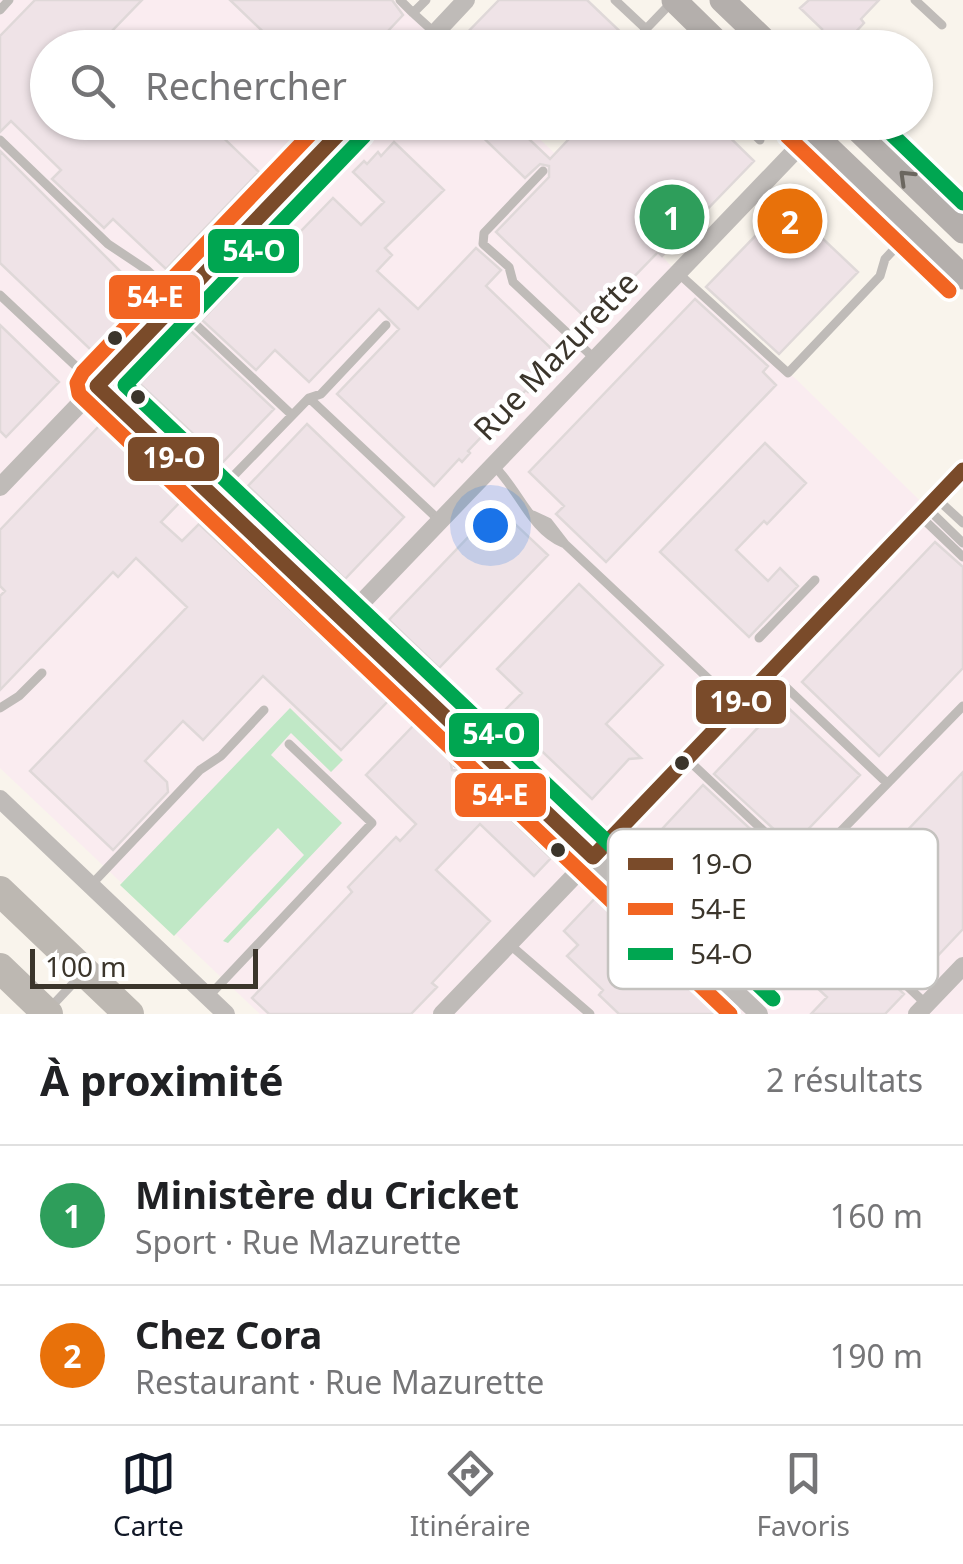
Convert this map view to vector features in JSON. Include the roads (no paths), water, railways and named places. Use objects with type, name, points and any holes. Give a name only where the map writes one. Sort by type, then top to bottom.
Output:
[{"type":"highway","points":[[0,891],[129,1014]]},
{"type":"highway","points":[[0,968],[47,1013]]},
{"type":"main road","points":[[674,0],[705,30]]},
{"type":"main road","points":[[722,0],[753,30]]},
{"type":"main road","points":[[820,140],[963,277]]},
{"type":"main road","points":[[869,140],[963,231]]},
{"type":"street","points":[[438,30],[466,0]]},
{"type":"street","points":[[0,487],[333,140]]},
{"type":"street","name":"Rue Mazurette","points":[[344,621],[678,274],[796,140]]},
{"type":"street","points":[[97,386],[608,871]]},
{"type":"street","points":[[618,829],[963,470]]},
{"type":"street","points":[[0,799],[226,1014]]},
{"type":"street","points":[[442,1014],[608,839]]},
{"type":"street","points":[[922,1009],[963,967]]},
{"type":"street","points":[[732,989],[758,1014]]},
{"type":"lane","points":[[0,10],[9,0]]},
{"type":"lane","points":[[400,0],[427,30]]},
{"type":"lane","points":[[413,13],[426,0]]},
{"type":"lane","points":[[615,0],[646,29],[674,0]]},
{"type":"lane","points":[[915,0],[942,26]]},
{"type":"lane","points":[[693,30],[699,24]]},
{"type":"lane","points":[[0,140],[108,244],[146,270],[292,415]]},
{"type":"lane","points":[[543,171],[484,233],[483,244],[509,268],[513,282],[595,360]]},
{"type":"lane","points":[[678,274],[788,373],[880,276],[885,259],[913,229]]},
{"type":"lane","points":[[0,294],[97,386]]},
{"type":"lane","points":[[213,496],[309,398],[321,394],[386,325]]},
{"type":"lane","points":[[309,398],[440,520]]},
{"type":"lane","points":[[493,466],[508,480],[518,500],[548,522],[566,544],[714,684],[741,702]]},
{"type":"lane","points":[[928,507],[963,524]]},
{"type":"lane","points":[[928,507],[963,543]]},
{"type":"lane","points":[[928,507],[963,557]]},
{"type":"lane","points":[[759,638],[815,580]]},
{"type":"lane","points":[[0,708],[19,696],[42,672]]},
{"type":"lane","points":[[770,672],[887,783]]},
{"type":"lane","points":[[843,829],[963,706]]},
{"type":"lane","points":[[91,885],[200,770],[221,756],[264,710]]},
{"type":"lane","points":[[208,997],[372,823],[289,744]]},
{"type":"lane","points":[[457,764],[476,746]]},
{"type":"lane","points":[[687,758],[762,829]]},
{"type":"lane","points":[[509,944],[590,1014]]},
{"type":"lane","points":[[47,1013],[84,972]]},
{"type":"lane","points":[[903,989],[922,1009]]},
{"type":"place","name":"Ministère du Cricket","points":[[672,217]]},
{"type":"place","name":"Chez Cora","points":[[790,221]]}]
